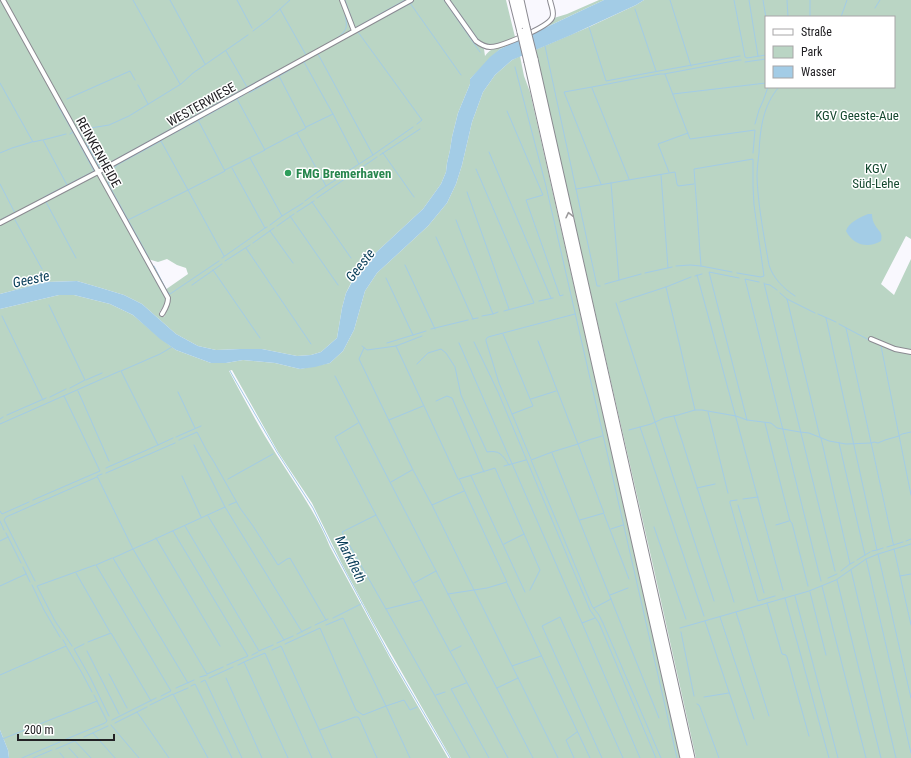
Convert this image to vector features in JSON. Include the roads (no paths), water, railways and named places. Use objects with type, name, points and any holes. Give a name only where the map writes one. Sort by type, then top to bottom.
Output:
[{"type":"highway","points":[[513,0],[524,29]]},
{"type":"highway","points":[[520,0],[524,29],[684,758]]},
{"type":"highway","points":[[531,61],[691,758]]},
{"type":"street","name":"REINKENHEIDE","points":[[3,0],[168,298],[167,307],[162,314]]},
{"type":"street","points":[[342,0],[354,31]]},
{"type":"street","name":"WESTERWIESE","points":[[0,223],[98,172],[411,0]]},
{"type":"street","points":[[447,0],[476,41],[487,47],[499,46],[548,24],[553,18],[550,0]]},
{"type":"street","points":[[871,339],[895,349],[911,352]]},
{"type":"water","points":[[604,0],[644,0],[571,35],[512,60],[495,75],[483,92],[472,122],[456,184],[447,203],[428,226],[377,273],[365,291],[354,330],[343,351],[330,363],[300,369],[275,363],[243,360],[226,363],[211,363],[176,350],[160,339],[133,315],[110,304],[74,295],[59,295],[0,309],[0,294],[46,282],[77,281],[124,295],[142,304],[176,334],[198,346],[216,350],[262,349],[297,356],[311,355],[321,352],[337,338],[346,293],[358,271],[423,209],[441,184],[446,172],[458,113],[470,84],[470,79],[490,57],[500,49]]},
{"type":"water","points":[[868,214],[872,214],[874,223],[881,236],[881,241],[871,245],[861,244],[853,240],[846,231],[852,223]]},
{"type":"water","points":[[0,730],[8,750],[9,758],[0,758]]},
{"type":"waterway","points":[[133,0],[180,84]]},
{"type":"waterway","points":[[170,0],[205,64]]},
{"type":"waterway","points":[[237,0],[252,28]]},
{"type":"waterway","points":[[253,31],[290,0]]},
{"type":"waterway","points":[[345,0],[355,28],[405,0]]},
{"type":"waterway","points":[[444,0],[480,52]]},
{"type":"waterway","points":[[450,0],[477,38],[486,44]]},
{"type":"waterway","points":[[670,0],[691,66]]},
{"type":"waterway","points":[[734,0],[745,57],[765,55]]},
{"type":"waterway","points":[[749,0],[758,56]]},
{"type":"waterway","points":[[763,0],[766,16]]},
{"type":"waterway","points":[[787,0],[788,16]]},
{"type":"waterway","points":[[810,0],[810,16]]},
{"type":"waterway","points":[[841,16],[847,0]]},
{"type":"waterway","points":[[875,8],[880,0]]},
{"type":"waterway","points":[[366,27],[413,2]]},
{"type":"waterway","points":[[410,3],[461,75]]},
{"type":"waterway","points":[[280,9],[306,55],[329,43],[344,32],[346,28],[345,15]]},
{"type":"waterway","points":[[635,9],[656,71]]},
{"type":"waterway","points":[[589,27],[606,81],[740,56]]},
{"type":"waterway","points":[[356,33],[361,30]]},
{"type":"waterway","points":[[358,32],[422,120],[417,124]]},
{"type":"waterway","points":[[83,139],[78,130],[109,125],[129,116],[181,84],[193,73],[248,35]]},
{"type":"waterway","points":[[318,53],[352,35]]},
{"type":"waterway","points":[[545,46],[597,286],[600,286]]},
{"type":"waterway","points":[[226,51],[247,87],[305,56]]},
{"type":"waterway","points":[[316,55],[318,54],[373,155],[359,164],[333,114]]},
{"type":"waterway","points":[[305,61],[312,56]]},
{"type":"waterway","points":[[745,62],[765,59]]},
{"type":"waterway","points":[[601,184],[564,92],[741,60]]},
{"type":"waterway","points":[[293,67],[304,62],[333,114],[306,127]]},
{"type":"waterway","points":[[515,67],[546,186],[677,758]]},
{"type":"waterway","points":[[249,93],[290,70]]},
{"type":"waterway","points":[[67,99],[130,71],[135,80]]},
{"type":"waterway","points":[[665,74],[690,139],[755,130],[753,153]]},
{"type":"waterway","points":[[264,150],[306,128],[279,76]]},
{"type":"waterway","points":[[0,83],[33,142],[42,140]]},
{"type":"waterway","points":[[673,94],[765,83]]},
{"type":"waterway","points":[[138,85],[148,104]]},
{"type":"waterway","points":[[86,143],[100,168],[247,87]]},
{"type":"waterway","points":[[592,88],[629,179]]},
{"type":"waterway","points":[[755,124],[768,88]]},
{"type":"waterway","points":[[778,88],[769,102],[763,118],[760,135],[757,177],[769,265],[779,282],[786,290],[795,296]]},
{"type":"waterway","points":[[206,116],[244,95]]},
{"type":"waterway","points":[[225,170],[265,150],[237,99]]},
{"type":"waterway","points":[[57,104],[73,132]]},
{"type":"waterway","points":[[64,106],[77,129]]},
{"type":"waterway","points":[[507,111],[543,195],[526,200],[560,296],[563,295]]},
{"type":"waterway","points":[[169,136],[203,118]]},
{"type":"waterway","points":[[198,120],[225,171],[188,190],[224,256]]},
{"type":"waterway","points":[[373,155],[413,127]]},
{"type":"waterway","points":[[380,155],[420,129]]},
{"type":"waterway","points":[[66,134],[43,140],[67,185],[94,171],[73,132],[70,134]]},
{"type":"waterway","points":[[297,133],[326,186],[337,179]]},
{"type":"waterway","points":[[669,172],[658,144],[688,133]]},
{"type":"waterway","points":[[161,141],[165,138]]},
{"type":"waterway","points":[[110,173],[117,165],[161,141],[188,190],[128,220]]},
{"type":"waterway","points":[[0,153],[32,142]]},
{"type":"waterway","points":[[489,152],[551,298]]},
{"type":"waterway","points":[[383,153],[414,197]]},
{"type":"waterway","points":[[317,198],[377,157]]},
{"type":"waterway","points":[[250,158],[282,216],[303,203]]},
{"type":"waterway","points":[[701,266],[694,169],[753,159],[754,205],[764,276],[761,277],[737,273]]},
{"type":"waterway","points":[[339,177],[359,164]]},
{"type":"waterway","points":[[232,168],[265,228],[267,227]]},
{"type":"waterway","points":[[476,169],[534,303],[504,311]]},
{"type":"waterway","points":[[576,189],[675,172],[678,186],[694,184]]},
{"type":"waterway","points":[[661,175],[668,268]]},
{"type":"waterway","points":[[108,176],[110,187],[148,256]]},
{"type":"waterway","points":[[611,183],[619,280]]},
{"type":"waterway","points":[[0,184],[15,213],[41,199]]},
{"type":"waterway","points":[[44,197],[67,185]]},
{"type":"waterway","points":[[305,201],[326,186]]},
{"type":"waterway","points":[[467,192],[509,309]]},
{"type":"waterway","points":[[297,212],[314,201]]},
{"type":"waterway","points":[[46,202],[76,258]]},
{"type":"waterway","name":"Geeste","points":[[312,202],[351,258]]},
{"type":"waterway","points":[[9,220],[39,205]]},
{"type":"waterway","points":[[2,219],[14,213]]},
{"type":"waterway","points":[[277,226],[294,214]]},
{"type":"waterway","points":[[270,225],[282,216]]},
{"type":"waterway","points":[[290,216],[338,285]]},
{"type":"waterway","name":"Geeste","points":[[14,218],[42,269]]},
{"type":"waterway","points":[[456,220],[493,314],[498,312]]},
{"type":"waterway","points":[[0,225],[6,222]]},
{"type":"waterway","points":[[222,258],[265,228]]},
{"type":"waterway","points":[[253,243],[274,228]]},
{"type":"waterway","points":[[270,231],[293,263]]},
{"type":"waterway","points":[[132,237],[162,292]]},
{"type":"waterway","points":[[436,237],[473,319]]},
{"type":"waterway","points":[[225,261],[250,245]]},
{"type":"waterway","points":[[246,248],[311,344]]},
{"type":"waterway","points":[[154,266],[170,294],[219,261]]},
{"type":"waterway","points":[[192,285],[222,264]]},
{"type":"waterway","points":[[405,265],[435,329]]},
{"type":"waterway","points":[[676,266],[701,266],[732,272]]},
{"type":"waterway","points":[[645,273],[672,267]]},
{"type":"waterway","points":[[213,270],[260,338]]},
{"type":"waterway","points":[[739,278],[709,272],[747,420]]},
{"type":"waterway","points":[[605,284],[641,274]]},
{"type":"waterway","points":[[695,276],[702,274]]},
{"type":"waterway","points":[[697,275],[783,590]]},
{"type":"waterway","points":[[620,302],[691,277]]},
{"type":"waterway","points":[[386,278],[413,335]]},
{"type":"waterway","points":[[759,282],[745,279],[821,581]]},
{"type":"waterway","points":[[764,283],[835,571]]},
{"type":"waterway","points":[[765,284],[770,285],[777,290]]},
{"type":"waterway","points":[[666,287],[695,410]]},
{"type":"waterway","points":[[780,293],[787,299],[820,437]]},
{"type":"waterway","points":[[539,301],[553,298]]},
{"type":"waterway","points":[[787,299],[815,313]]},
{"type":"waterway","points":[[616,303],[714,601]]},
{"type":"waterway","points":[[49,305],[85,380],[70,388]]},
{"type":"waterway","points":[[482,316],[493,314]]},
{"type":"waterway","points":[[531,459],[499,383],[486,339],[488,337],[575,314]]},
{"type":"waterway","points":[[818,314],[836,322]]},
{"type":"waterway","points":[[2,316],[43,400]]},
{"type":"waterway","points":[[472,319],[478,318]]},
{"type":"waterway","points":[[826,318],[877,550],[883,548]]},
{"type":"waterway","points":[[431,329],[468,320]]},
{"type":"waterway","points":[[839,324],[869,340]]},
{"type":"waterway","points":[[846,328],[894,545]]},
{"type":"waterway","points":[[387,343],[426,331]]},
{"type":"waterway","points":[[503,334],[533,406],[512,414]]},
{"type":"waterway","points":[[362,346],[367,350],[396,346],[422,336]]},
{"type":"waterway","points":[[538,341],[578,444],[531,460],[592,606],[603,623],[661,758]]},
{"type":"waterway","points":[[474,342],[498,392],[590,610],[599,623],[656,758]]},
{"type":"waterway","points":[[459,343],[582,623]]},
{"type":"waterway","points":[[878,344],[891,350],[905,353]]},
{"type":"waterway","points":[[396,346],[458,479]]},
{"type":"waterway","points":[[881,346],[911,495]]},
{"type":"waterway","points":[[172,347],[160,354],[121,371],[158,445],[173,438]]},
{"type":"waterway","points":[[364,348],[359,359],[413,470],[432,505],[464,491]]},
{"type":"waterway","points":[[417,364],[428,353],[441,349],[446,353],[455,367],[461,395],[487,452],[497,452],[509,465]]},
{"type":"waterway","points":[[0,424],[120,371]]},
{"type":"waterway","name":"Markfleth","points":[[230,371],[277,452],[313,508],[389,654],[450,758]]},
{"type":"waterway","points":[[86,380],[102,373]]},
{"type":"waterway","points":[[335,376],[533,758]]},
{"type":"waterway","points":[[50,397],[66,389]]},
{"type":"waterway","points":[[78,391],[109,461]]},
{"type":"waterway","points":[[531,399],[556,391]]},
{"type":"waterway","points":[[178,392],[195,428]]},
{"type":"waterway","points":[[33,500],[100,471],[64,396]]},
{"type":"waterway","points":[[436,401],[447,396],[452,398],[484,472]]},
{"type":"waterway","points":[[7,415],[46,398]]},
{"type":"waterway","points":[[389,420],[423,406]]},
{"type":"waterway","points":[[629,430],[651,424],[664,418],[695,410],[702,410],[736,416],[747,420],[771,423],[777,428],[809,433],[829,441],[846,444],[878,443],[911,432]]},
{"type":"waterway","points":[[708,412],[728,493]]},
{"type":"waterway","points":[[674,416],[734,602]]},
{"type":"waterway","points":[[358,423],[335,437],[376,515],[342,532],[386,609],[422,600],[376,515]]},
{"type":"waterway","points":[[765,423],[808,586]]},
{"type":"waterway","points":[[176,437],[201,426]]},
{"type":"waterway","points":[[640,427],[704,616]]},
{"type":"waterway","points":[[179,440],[197,432],[240,508],[278,565],[290,558],[326,620]]},
{"type":"waterway","points":[[580,520],[604,513],[578,444],[602,436]]},
{"type":"waterway","points":[[821,438],[850,564],[854,562]]},
{"type":"waterway","points":[[106,473],[175,443]]},
{"type":"waterway","points":[[839,443],[865,555]]},
{"type":"waterway","points":[[106,468],[158,445]]},
{"type":"waterway","points":[[194,445],[225,507]]},
{"type":"waterway","points":[[552,453],[659,718]]},
{"type":"waterway","points":[[228,479],[273,454]]},
{"type":"waterway","points":[[504,466],[526,460]]},
{"type":"waterway","points":[[512,666],[474,590],[507,582],[459,479],[495,468],[540,570],[530,590]]},
{"type":"waterway","points":[[391,482],[412,470]]},
{"type":"waterway","points":[[102,474],[97,476],[133,549],[225,507],[302,632]]},
{"type":"waterway","points":[[182,476],[201,517]]},
{"type":"waterway","points":[[471,476],[525,592]]},
{"type":"waterway","points":[[35,581],[4,520],[6,517],[97,477]]},
{"type":"waterway","points":[[697,488],[715,484]]},
{"type":"waterway","points":[[743,499],[758,497]]},
{"type":"waterway","points":[[737,500],[730,501],[730,503],[758,601],[775,596]]},
{"type":"waterway","points":[[0,511],[2,514],[29,502]]},
{"type":"waterway","points":[[229,505],[236,502]]},
{"type":"waterway","points":[[432,505],[474,590],[448,594]]},
{"type":"waterway","points":[[738,505],[764,593]]},
{"type":"waterway","points":[[604,514],[629,579]]},
{"type":"waterway","points":[[208,516],[284,640]]},
{"type":"waterway","points":[[0,521],[4,530]]},
{"type":"waterway","points":[[776,525],[789,521]]},
{"type":"waterway","points":[[611,529],[623,525]]},
{"type":"waterway","points":[[185,526],[259,651],[273,645]]},
{"type":"waterway","points":[[654,527],[686,619]]},
{"type":"waterway","points":[[173,531],[248,656],[227,665]]},
{"type":"waterway","points":[[6,533],[21,563]]},
{"type":"waterway","points":[[504,544],[524,534]]},
{"type":"waterway","points":[[0,541],[8,537]]},
{"type":"waterway","points":[[156,538],[220,646]]},
{"type":"waterway","points":[[906,541],[911,539]]},
{"type":"waterway","points":[[887,547],[903,542]]},
{"type":"waterway","points":[[680,628],[809,591],[836,580],[866,559],[911,544]]},
{"type":"waterway","points":[[188,683],[113,558],[133,549],[207,674],[223,667]]},
{"type":"waterway","points":[[894,549],[911,625]]},
{"type":"waterway","points":[[872,551],[877,550]]},
{"type":"waterway","points":[[857,560],[870,552]]},
{"type":"waterway","points":[[878,554],[911,698]]},
{"type":"waterway","points":[[112,558],[96,565],[171,691],[161,696]]},
{"type":"waterway","points":[[866,559],[911,753]]},
{"type":"waterway","points":[[841,571],[850,564]]},
{"type":"waterway","points":[[72,646],[55,621],[37,586],[95,565]]},
{"type":"waterway","points":[[23,567],[30,582]]},
{"type":"waterway","points":[[851,570],[896,758]]},
{"type":"waterway","points":[[414,583],[436,571]]},
{"type":"waterway","points":[[76,573],[110,632]]},
{"type":"waterway","points":[[0,586],[26,574]]},
{"type":"waterway","points":[[828,578],[837,574]]},
{"type":"waterway","points":[[900,576],[911,574]]},
{"type":"waterway","points":[[837,580],[881,758]]},
{"type":"waterway","points":[[507,583],[590,758]]},
{"type":"waterway","points":[[32,585],[44,610],[60,637]]},
{"type":"waterway","points":[[822,586],[866,758]]},
{"type":"waterway","points":[[610,595],[628,588]]},
{"type":"waterway","points":[[810,592],[826,655]]},
{"type":"waterway","points":[[795,596],[838,758]]},
{"type":"waterway","points":[[785,598],[829,758]]},
{"type":"waterway","points":[[594,608],[611,599]]},
{"type":"waterway","points":[[422,600],[508,758]]},
{"type":"waterway","points":[[767,603],[782,654],[786,655],[787,657],[809,736]]},
{"type":"waterway","points":[[333,618],[361,604]]},
{"type":"waterway","points":[[386,609],[470,758]]},
{"type":"waterway","points":[[736,612],[769,716]]},
{"type":"waterway","points":[[602,758],[542,626],[560,617],[623,758]]},
{"type":"waterway","points":[[720,617],[754,719]]},
{"type":"waterway","points":[[285,644],[320,628],[356,710],[363,715],[386,706],[343,618],[326,625]]},
{"type":"waterway","points":[[595,618],[582,623],[640,758]]},
{"type":"waterway","points":[[315,625],[328,619]]},
{"type":"waterway","points":[[705,621],[747,745]]},
{"type":"waterway","points":[[297,634],[311,627]]},
{"type":"waterway","points":[[681,632],[694,696]]},
{"type":"waterway","points":[[88,642],[111,633],[151,701]]},
{"type":"waterway","points":[[277,643],[293,636]]},
{"type":"waterway","points":[[63,640],[66,645]]},
{"type":"waterway","points":[[84,644],[74,649],[90,677],[109,716]]},
{"type":"waterway","points":[[0,675],[66,646],[92,692]]},
{"type":"waterway","points":[[272,650],[281,646],[332,758]]},
{"type":"waterway","points":[[451,651],[461,646]]},
{"type":"waterway","points":[[87,651],[119,714]]},
{"type":"waterway","points":[[252,655],[258,652]]},
{"type":"waterway","points":[[244,662],[265,653],[312,758]]},
{"type":"waterway","points":[[541,656],[512,666],[558,758]]},
{"type":"waterway","points":[[238,665],[244,662],[288,758]]},
{"type":"waterway","points":[[209,678],[233,667]]},
{"type":"waterway","points":[[109,674],[127,708]]},
{"type":"waterway","points":[[200,677],[207,675]]},
{"type":"waterway","points":[[226,678],[262,758]]},
{"type":"waterway","points":[[497,688],[518,678]]},
{"type":"waterway","points":[[176,688],[194,680]]},
{"type":"waterway","points":[[201,682],[205,680],[242,758]]},
{"type":"waterway","points":[[466,683],[451,689],[489,758]]},
{"type":"waterway","points":[[191,686],[195,684],[232,758]]},
{"type":"waterway","points":[[174,694],[188,688]]},
{"type":"waterway","points":[[436,695],[445,692]]},
{"type":"waterway","points":[[704,697],[729,693]]},
{"type":"waterway","points":[[150,705],[173,694],[208,758]]},
{"type":"waterway","points":[[64,740],[107,721],[94,695]]},
{"type":"waterway","points":[[112,720],[156,698]]},
{"type":"waterway","points":[[410,758],[386,706],[404,700],[410,710],[417,707]]},
{"type":"waterway","points":[[0,740],[97,701]]},
{"type":"waterway","points":[[697,704],[700,707],[719,758]]},
{"type":"waterway","points":[[137,712],[147,707]]},
{"type":"waterway","points":[[115,723],[137,712],[169,758]]},
{"type":"waterway","points":[[320,730],[358,717],[377,758]]},
{"type":"waterway","points":[[111,725],[139,758]]},
{"type":"waterway","points":[[84,737],[108,726]]},
{"type":"waterway","points":[[574,758],[566,740],[577,732]]},
{"type":"waterway","points":[[93,733],[115,758]]},
{"type":"waterway","points":[[56,749],[79,739]]},
{"type":"waterway","points":[[75,741],[91,758]]},
{"type":"waterway","points":[[22,758],[60,742]]},
{"type":"waterway","points":[[69,748],[78,758]]},
{"type":"waterway","points":[[33,758],[52,750]]},
{"type":"waterway","points":[[60,753],[64,758]]},
{"type":"place","name":"FMG Bremerhaven","points":[[288,173]]},
{"type":"park label","name":"KGV Geeste-Aue","points":[[857,115]]},
{"type":"park label","name":"KGV Süd-Lehe","points":[[876,176]]}]
